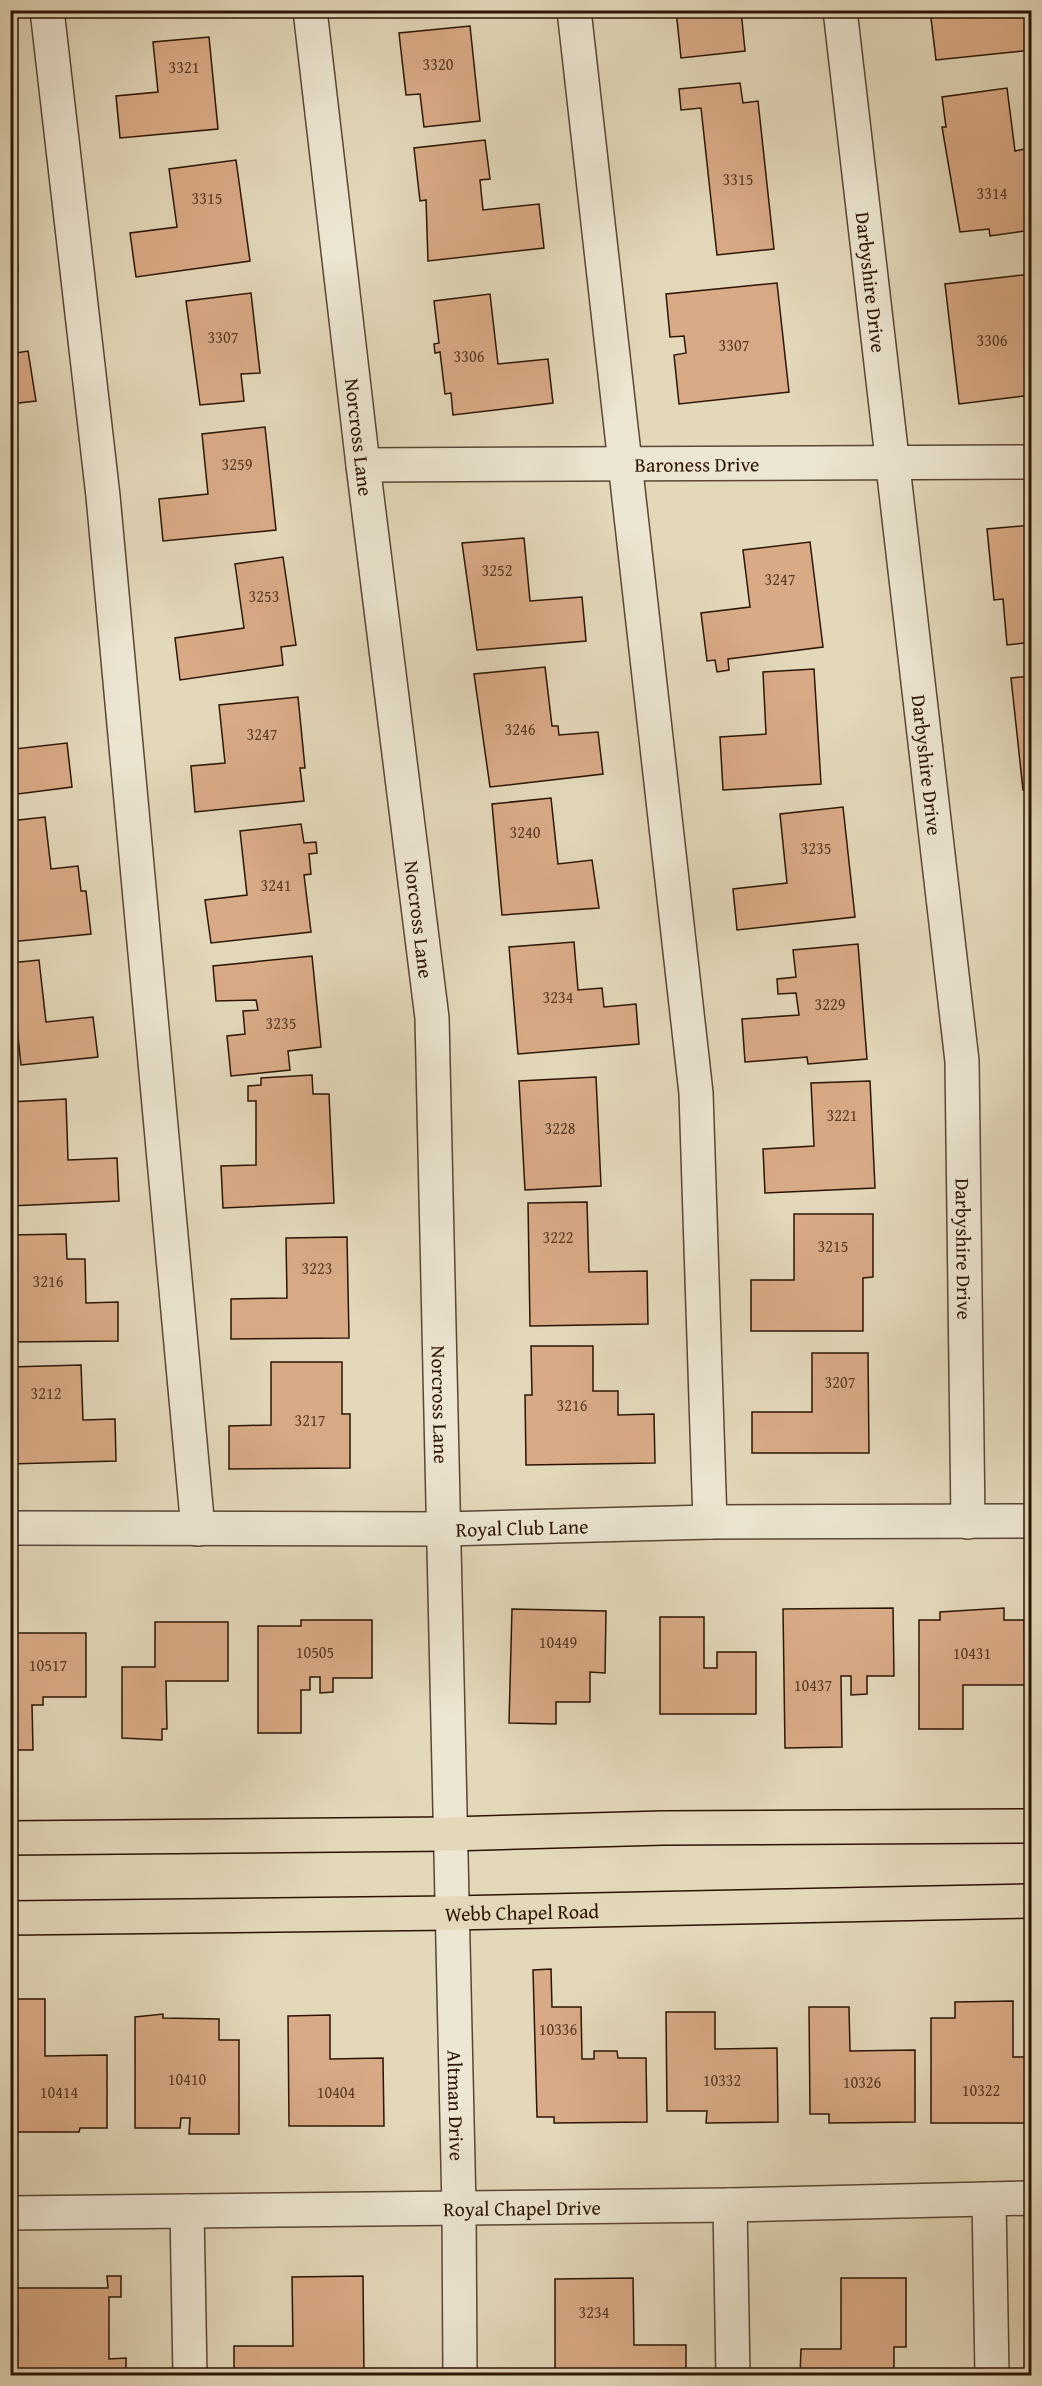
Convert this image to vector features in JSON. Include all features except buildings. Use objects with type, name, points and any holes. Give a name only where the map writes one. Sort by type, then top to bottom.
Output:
[{"type":"main road","points":[[10,1838],[450,1834],[663,1828],[1032,1826]]},
{"type":"main road","name":"Webb Chapel Road","points":[[10,1918],[452,1913],[1032,1901]]},
{"type":"street","points":[[47,10],[103,496],[198,1528]]},
{"type":"street","name":"Norcross Lane","points":[[310,10],[363,465],[432,1018],[450,1834]]},
{"type":"street","points":[[573,10],[696,1093],[710,1522]]},
{"type":"street","name":"Darbyshire Drive","points":[[840,10],[962,1060],[968,1522]]},
{"type":"street","name":"Baroness Drive","points":[[363,465],[1032,462]]},
{"type":"street","name":"Royal Club Lane","points":[[10,1528],[444,1529],[710,1522],[1032,1521]]},
{"type":"street","name":"Altman Drive","points":[[450,1834],[459,2208],[460,2376]]},
{"type":"street","name":"Royal Chapel Drive","points":[[10,2213],[730,2205],[1032,2198]]},
{"type":"street","points":[[989,2199],[992,2376]]},
{"type":"street","points":[[730,2205],[733,2376]]},
{"type":"street","points":[[187,2211],[190,2376]]}]
